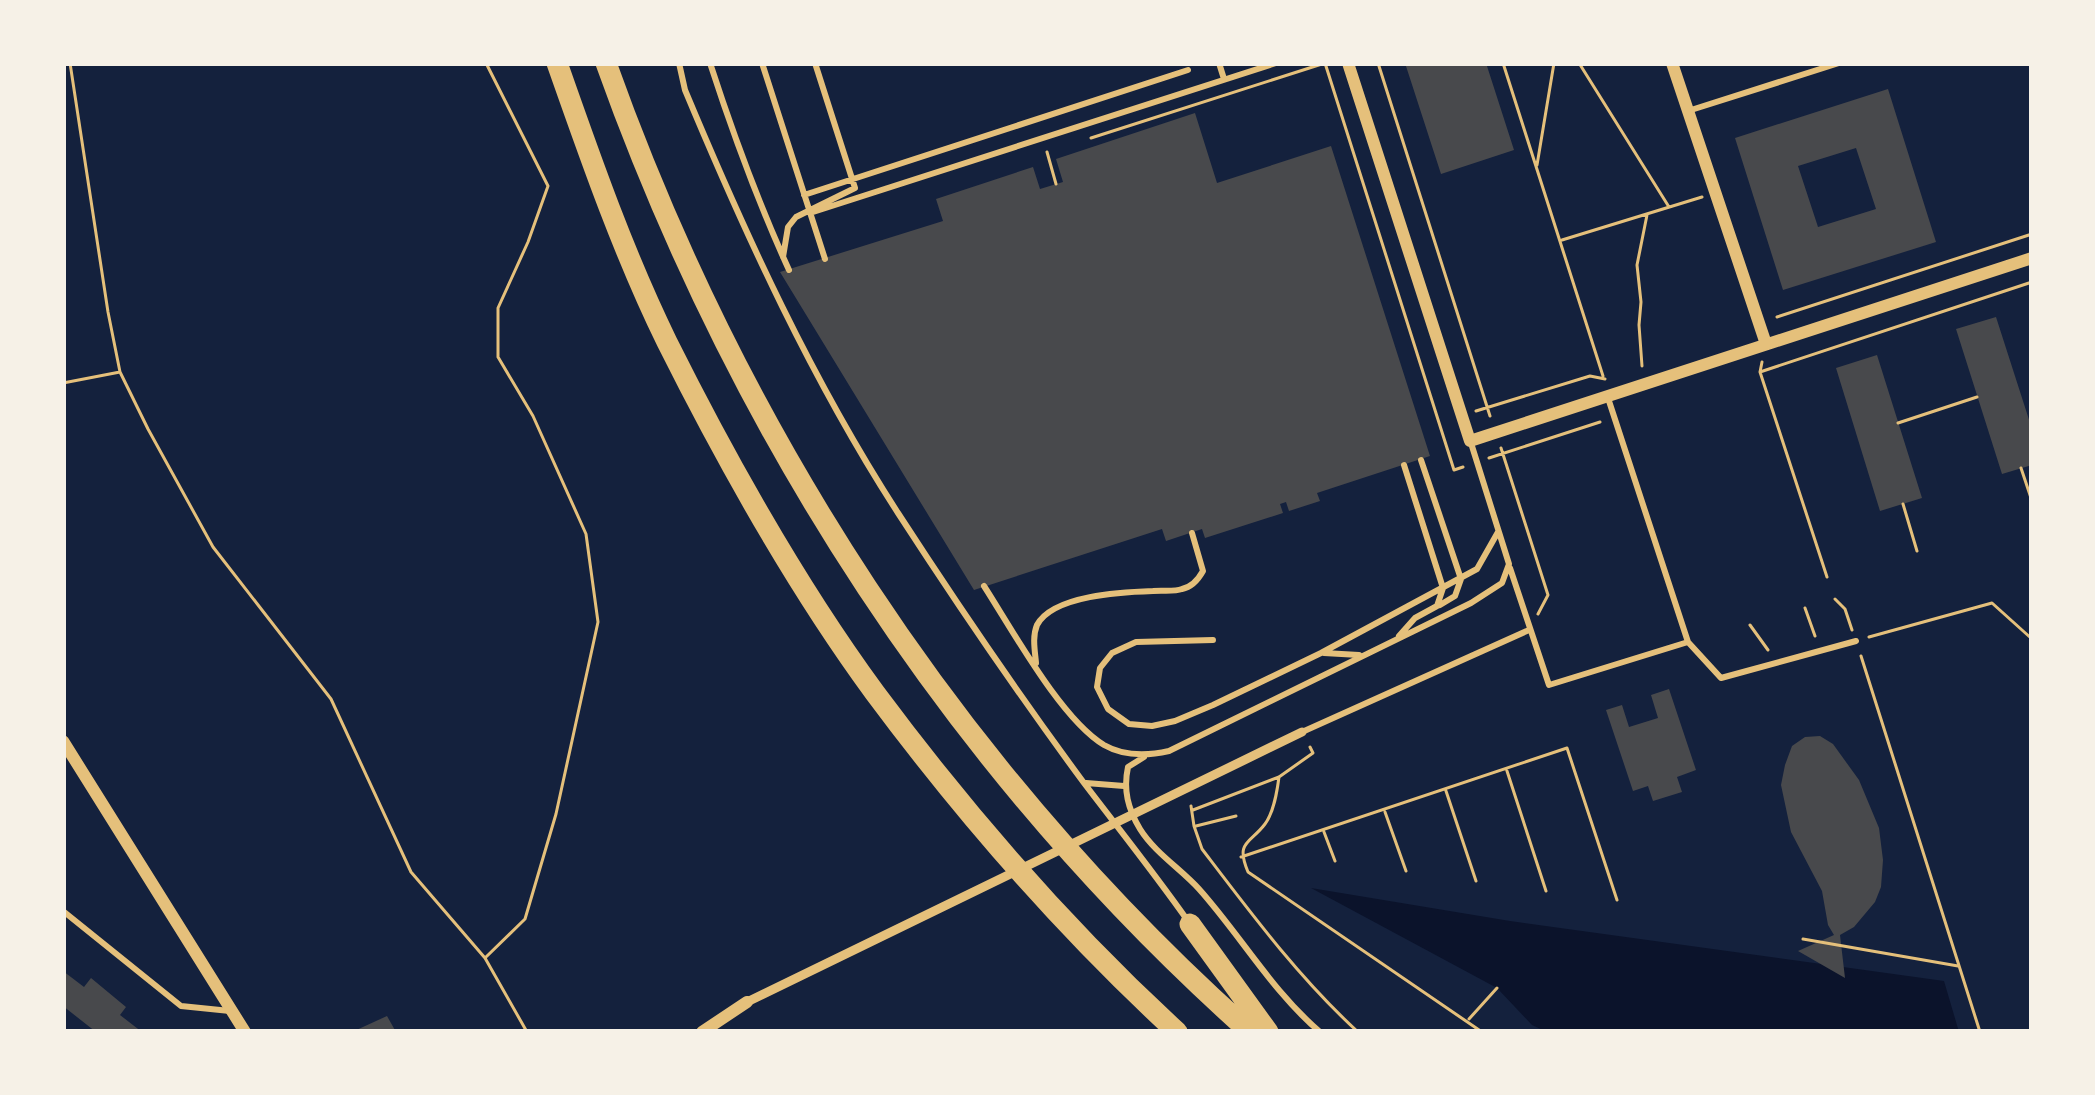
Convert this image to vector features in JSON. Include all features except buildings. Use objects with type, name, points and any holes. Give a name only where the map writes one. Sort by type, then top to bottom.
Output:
[{"type":"highway","points":[[557,63],[597,178],[666,339],[808,593],[874,691],[950,788],[1069,925],[1177,1032]]},
{"type":"highway","points":[[606,63],[640,158],[709,314],[793,472],[914,661],[990,760],[1108,893],[1179,969],[1250,1032]]},
{"type":"highway","points":[[1190,924],[1268,1032]]},
{"type":"street","points":[[1348,63],[1470,441],[2032,258]]},
{"type":"street","points":[[1672,63],[1766,344]]},
{"type":"street","points":[[702,1032],[748,1002],[1302,732]]},
{"type":"street","points":[[63,742],[245,1032]]},
{"type":"lane","points":[[679,63],[686,90],[759,260],[856,444],[943,580],[1190,924]]},
{"type":"lane","points":[[710,63],[741,157],[789,270]]},
{"type":"lane","points":[[762,63],[825,259]]},
{"type":"lane","points":[[783,257],[788,226],[796,217],[855,188],[815,63]]},
{"type":"lane","points":[[1219,63],[1224,79]]},
{"type":"lane","points":[[810,213],[1276,63]]},
{"type":"lane","points":[[1687,111],[1839,63]]},
{"type":"lane","points":[[804,195],[1188,70]]},
{"type":"lane","points":[[1607,395],[1688,642],[1721,678],[1856,640]]},
{"type":"lane","points":[[1470,441],[1549,685],[1688,642]]},
{"type":"lane","points":[[1396,639],[1415,618],[1455,596],[1461,579],[1421,460]]},
{"type":"lane","points":[[1404,465],[1443,588],[1437,606]]},
{"type":"lane","points":[[1213,640],[1136,642],[1112,653],[1100,668],[1097,687],[1108,709],[1129,724],[1152,727],[1175,721],[1461,579],[1477,569],[1498,532]]},
{"type":"lane","points":[[1036,667],[1036,629],[1050,611],[1115,593],[1184,589],[1198,580],[1203,571],[1192,533]]},
{"type":"lane","points":[[1320,1032],[1267,977],[1199,889],[1141,831],[1127,801],[1128,767],[1488,594],[1502,583],[1509,564]]},
{"type":"lane","points":[[984,586],[1077,724],[1106,747],[1148,755]]},
{"type":"lane","points":[[1302,732],[1530,630]]},
{"type":"lane","points":[[1321,652],[1365,655]]},
{"type":"lane","points":[[1084,782],[1124,786]]},
{"type":"lane","points":[[63,911],[181,1006],[232,1011]]},
{"type":"path","points":[[70,63],[120,372],[213,548],[332,699],[411,872],[485,958],[527,1032]]},
{"type":"path","points":[[485,958],[524,919],[556,814],[598,622],[586,534],[533,416],[498,357],[498,308],[548,186],[486,63]]},
{"type":"path","points":[[1089,139],[1325,63],[1454,470]]},
{"type":"path","points":[[1378,63],[1487,408],[1590,376],[1604,379],[1503,63]]},
{"type":"path","points":[[1536,166],[1554,63]]},
{"type":"path","points":[[1579,63],[1670,207]]},
{"type":"path","points":[[1046,153],[1056,184]]},
{"type":"path","points":[[1561,241],[1715,194]]},
{"type":"path","points":[[1642,368],[1637,265],[1647,214]]},
{"type":"path","points":[[1760,327],[1778,316],[2032,235]]},
{"type":"path","points":[[1760,372],[2032,282]]},
{"type":"path","points":[[1766,344],[1760,372],[1827,577]]},
{"type":"path","points":[[63,383],[120,372]]},
{"type":"path","points":[[1898,423],[1978,397]]},
{"type":"path","points":[[1548,595],[1503,454],[1614,418]]},
{"type":"path","points":[[2020,468],[2032,501]]},
{"type":"path","points":[[1903,504],[1917,551]]},
{"type":"path","points":[[1834,599],[1845,609],[1856,640],[1980,1032]]},
{"type":"path","points":[[1856,640],[1992,603],[2032,639]]},
{"type":"path","points":[[1805,608],[1820,649]]},
{"type":"path","points":[[1750,625],[1776,661]]},
{"type":"path","points":[[1192,810],[1279,777],[1313,753],[1302,732]]},
{"type":"path","points":[[1241,856],[1567,748],[1617,900]]},
{"type":"path","points":[[1506,769],[1546,890]]},
{"type":"path","points":[[1279,777],[1266,823],[1246,840],[1241,856],[1248,872],[1482,1032]]},
{"type":"path","points":[[1185,788],[1202,849],[1323,997],[1358,1032]]},
{"type":"path","points":[[1445,789],[1476,880]]},
{"type":"path","points":[[1384,810],[1406,871]]},
{"type":"path","points":[[1194,826],[1236,816]]},
{"type":"path","points":[[1324,830],[1335,861]]},
{"type":"path","points":[[1803,939],[1960,966]]},
{"type":"path","points":[[1468,1020],[1497,988]]},
{"type":"water","points":[[1311,888],[1510,921],[1944,981],[1959,1032],[1547,1032],[1532,1025],[1497,988]]}]
